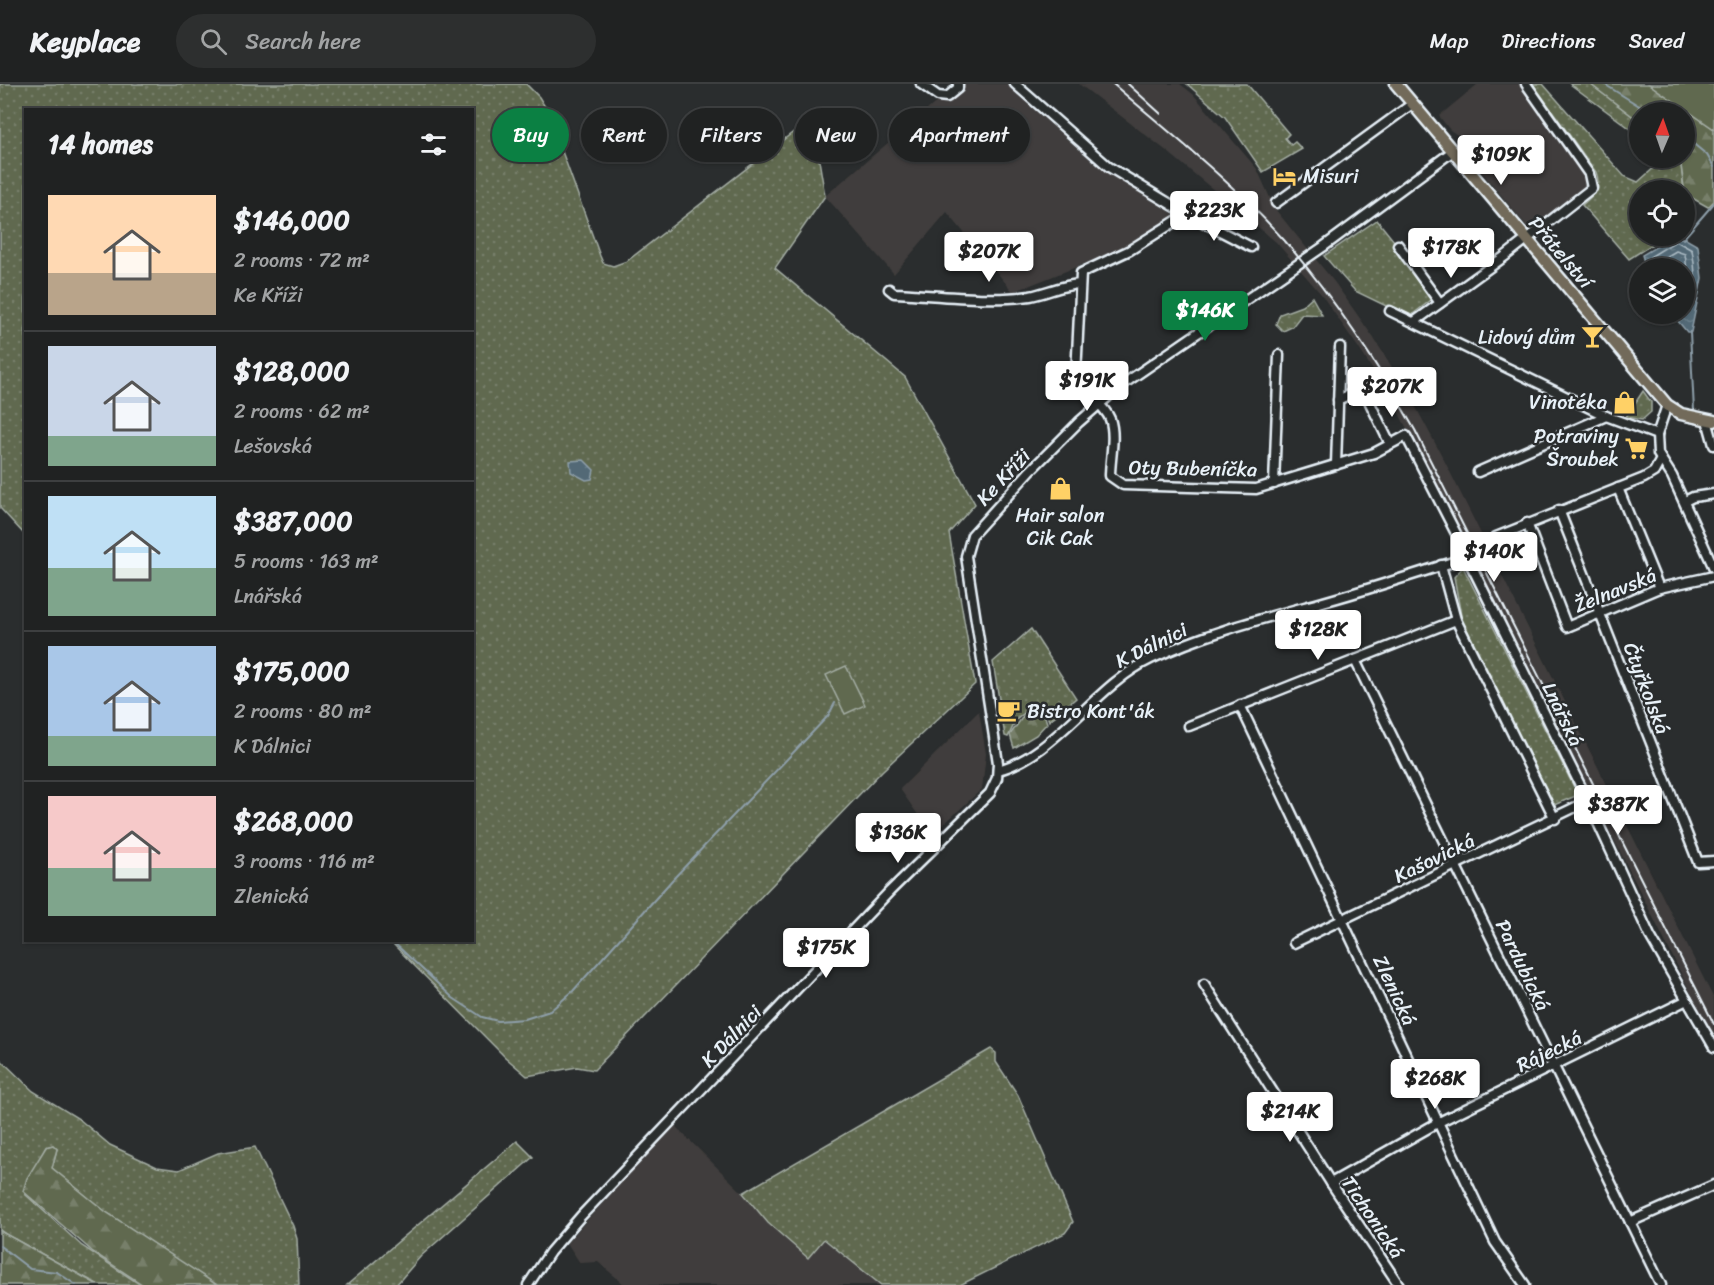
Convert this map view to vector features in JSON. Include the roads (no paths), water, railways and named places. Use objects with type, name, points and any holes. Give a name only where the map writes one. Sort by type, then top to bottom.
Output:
[{"type":"main road","name":"Přátelství","points":[[1396,84],[1667,405],[1681,414],[1711,421]]},
{"type":"street","points":[[921,84],[938,96],[947,97],[958,88],[958,84]]},
{"type":"street","points":[[1015,84],[1109,167],[1187,214],[1251,247]]},
{"type":"street","points":[[1414,322],[1592,188],[1589,174],[1526,84]]},
{"type":"street","points":[[1276,203],[1412,104]]},
{"type":"street","name":"Ke Kříži","points":[[998,770],[967,564],[967,545],[972,535],[1030,471],[1098,405],[1154,362],[1323,247],[1453,151]]},
{"type":"street","points":[[1098,405],[1083,389],[1077,375],[1080,284],[1084,270],[1130,250],[1187,214]]},
{"type":"street","points":[[1398,245],[1440,303]]},
{"type":"street","points":[[890,289],[894,293],[1010,297],[1032,296],[1053,288],[1080,284]]},
{"type":"street","points":[[1390,311],[1606,416],[1657,435]]},
{"type":"street","points":[[1336,465],[1340,347]]},
{"type":"street","name":"Oty Bubeníčka","points":[[1274,484],[1280,355]]},
{"type":"street","points":[[1338,400],[1367,386]]},
{"type":"street","points":[[1370,403],[1390,444],[1406,436],[1464,549],[1462,559]]},
{"type":"street","name":"Oty Bubeníčka","points":[[1098,405],[1111,423],[1110,476],[1123,485],[1256,489],[1374,453],[1390,444]]},
{"type":"street","points":[[1667,405],[1657,435],[1660,461],[1672,476],[1714,568]]},
{"type":"street","points":[[1478,472],[1606,416]]},
{"type":"street","points":[[1711,421],[1714,445]]},
{"type":"street","points":[[1496,537],[1650,475],[1660,461]]},
{"type":"street","points":[[1618,488],[1659,588]]},
{"type":"street","points":[[1684,501],[1693,497],[1714,494]]},
{"type":"street","name":"Čtyřkolská","points":[[1559,510],[1698,862],[1714,861]]},
{"type":"street","name":"Želnavská","points":[[1527,523],[1567,627],[1659,588],[1714,576]]},
{"type":"street","name":"K Dálnici","points":[[528,1285],[550,1252],[659,1134],[744,1048],[890,891],[984,800],[994,785],[998,770],[1027,759],[1109,685],[1152,659],[1247,623],[1462,559]]},
{"type":"street","name":"Lnářská","points":[[1462,559],[1471,565],[1588,801],[1650,936],[1714,1047]]},
{"type":"street","points":[[1441,565],[1456,620],[1555,819]]},
{"type":"street","points":[[1189,726],[1456,620]]},
{"type":"street","name":"Pardubická","points":[[1355,660],[1661,1285]]},
{"type":"street","name":"Zlenická","points":[[1240,705],[1495,1242],[1525,1285]]},
{"type":"street","name":"Kašovická","points":[[1294,943],[1555,819],[1588,801]]},
{"type":"street","name":"Tichonická","points":[[1204,984],[1400,1285]]},
{"type":"street","name":"Rájecká","points":[[1331,1182],[1439,1122],[1687,1000]]},
{"type":"street","points":[[1630,1222],[1714,1185]]},
{"type":"water","points":[[1657,246],[1698,246],[1702,278],[1695,312],[1695,258],[1643,258],[1642,255]]},
{"type":"water","points":[[1680,324],[1693,324],[1691,332],[1687,332]]},
{"type":"water","points":[[584,460],[594,470],[592,479],[586,480],[571,472],[570,461]]},
{"type":"waterway","points":[[1604,84],[1633,102]]},
{"type":"waterway","points":[[1695,145],[1707,155],[1714,167]]},
{"type":"waterway","points":[[1695,225],[1714,203]]},
{"type":"waterway","points":[[1690,332],[1694,411]]},
{"type":"waterway","points":[[393,942],[453,998],[482,1017],[498,1021],[525,1019],[550,1011],[573,991],[673,879],[828,716],[835,703]]},
{"type":"waterway","points":[[0,1246],[30,1269],[57,1272],[76,1285]]},
{"type":"railway","points":[[1113,84],[1244,198],[1284,240],[1338,308],[1386,380],[1415,430],[1714,1024]]},
{"type":"railway","points":[[1128,84],[1161,114]]},
{"type":"place","name":"Misuri","points":[[1285,176]]},
{"type":"place","name":"Lidový dům","points":[[1593,337]]},
{"type":"place","name":"Vinotéka","points":[[1625,402]]},
{"type":"place","name":"Potraviny Šroubek","points":[[1637,448]]},
{"type":"place","name":"Hair salon Cik Cak","points":[[1060,488]]},
{"type":"place","name":"Bistro Kont'ák","points":[[1009,711]]}]
